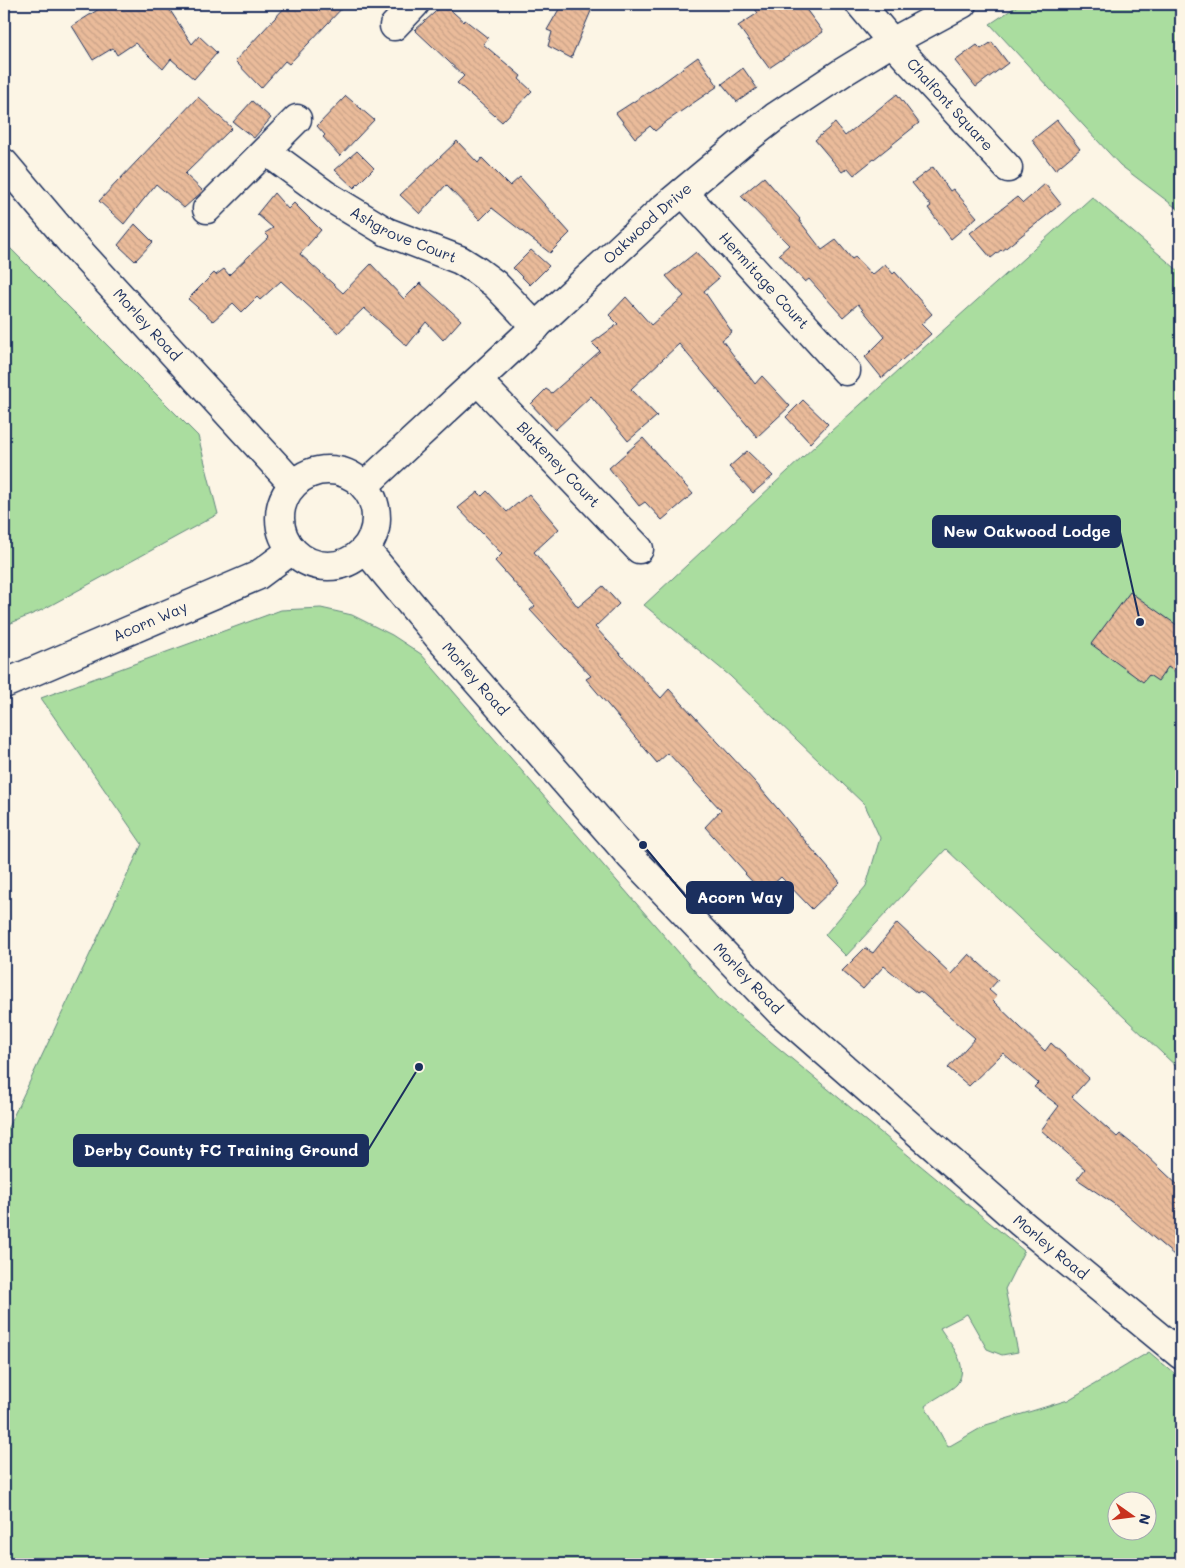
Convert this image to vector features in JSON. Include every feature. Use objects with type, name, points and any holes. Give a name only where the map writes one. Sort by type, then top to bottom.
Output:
[{"type":"street","points":[[394,26],[415,4]]},
{"type":"street","name":"Chalfont Square","points":[[860,4],[892,42],[1008,168]]},
{"type":"street","name":"Oakwood Drive","points":[[365,485],[683,192],[739,145],[843,72],[892,42],[962,4]]},
{"type":"street","points":[[206,209],[297,119]]},
{"type":"street","name":"Ashgrove Court","points":[[266,151],[326,195],[387,232],[460,260],[476,270],[495,284],[536,327]]},
{"type":"street","name":"Morley Road","points":[[4,163],[70,241],[293,484]]},
{"type":"street","name":"Hermitage Court","points":[[683,192],[846,371]]},
{"type":"street","name":"Blakeney Court","points":[[478,381],[639,549]]},
{"type":"street","points":[[334,470],[351,475],[365,485],[375,504],[377,524],[374,535],[366,550],[356,558],[342,564],[318,566],[303,559],[292,550],[283,534],[280,520],[282,505],[293,484],[307,474],[317,471],[334,470]]},
{"type":"street","name":"Acorn Way","points":[[4,684],[257,576],[292,550]]},
{"type":"street","name":"Morley Road","points":[[366,550],[440,639],[631,856],[780,1012],[1021,1223],[1181,1355]]},
{"type":"green space","points":[[1020,4],[1181,4],[1181,208],[1179,210],[1120,165],[990,24]]},
{"type":"green space","points":[[1092,197],[1181,273],[1181,1071],[946,849],[846,956],[825,935],[866,886],[880,838],[865,805],[730,676],[644,605],[831,431]]},
{"type":"green space","points":[[4,242],[198,436],[218,514],[42,610],[4,626]]},
{"type":"green space","points":[[321,608],[352,615],[392,635],[421,654],[718,998],[1024,1251],[1005,1289],[1018,1352],[1002,1355],[987,1349],[967,1314],[940,1328],[953,1347],[960,1362],[962,1369],[961,1377],[957,1384],[925,1406],[948,1447],[986,1425],[1068,1400],[1149,1352],[1181,1379],[1181,1564],[4,1564],[4,1136],[142,844],[41,698],[281,610]]},
{"type":"building","points":[[107,4],[166,4],[192,44],[199,36],[217,53],[194,79],[171,59],[163,69],[135,43],[117,55],[113,48],[93,60],[72,26]]},
{"type":"building","points":[[288,4],[346,4],[289,64],[285,61],[261,88],[235,61]]},
{"type":"building","points":[[444,4],[464,22],[465,20],[488,38],[483,44],[521,76],[519,79],[532,91],[502,122],[457,83],[464,76],[415,30]]},
{"type":"building","points":[[562,4],[594,4],[571,58],[548,46],[552,32],[547,30]]},
{"type":"building","points":[[751,4],[802,4],[823,32],[769,68],[738,26],[758,13]]},
{"type":"building","points":[[992,42],[1008,63],[976,87],[955,61],[977,45],[981,49]]},
{"type":"building","points":[[698,57],[718,86],[655,131],[650,126],[635,138],[616,113]]},
{"type":"building","points":[[743,68],[757,88],[737,102],[722,84]]},
{"type":"building","points":[[897,94],[919,123],[854,175],[848,168],[842,172],[815,140],[835,123],[845,136]]},
{"type":"building","points":[[346,96],[374,120],[340,156],[323,137],[325,135],[317,126]]},
{"type":"building","points":[[198,97],[232,128],[185,174],[203,191],[184,208],[156,184],[124,224],[99,201]]},
{"type":"building","points":[[252,101],[271,118],[254,138],[233,122]]},
{"type":"building","points":[[1057,120],[1080,149],[1055,170],[1032,140]]},
{"type":"building","points":[[457,141],[478,163],[482,158],[510,186],[520,177],[570,233],[550,253],[492,208],[480,220],[446,185],[420,214],[400,195]]},
{"type":"building","points":[[357,151],[374,168],[354,188],[335,170]]},
{"type":"building","points":[[933,167],[950,191],[953,189],[977,217],[951,239],[928,208],[931,206],[912,183]]},
{"type":"building","points":[[764,177],[800,219],[822,250],[836,240],[852,259],[855,257],[872,275],[885,264],[893,274],[895,272],[932,314],[921,324],[931,334],[882,378],[865,357],[885,337],[858,304],[843,317],[809,279],[805,282],[779,254],[789,245],[741,196]]},
{"type":"building","points":[[1045,184],[1061,204],[991,258],[970,233],[1017,197],[1023,203]]},
{"type":"building","points":[[274,193],[288,209],[294,203],[321,230],[300,254],[343,293],[371,264],[404,299],[420,283],[461,320],[443,340],[426,322],[407,346],[364,308],[338,333],[281,281],[260,300],[257,297],[242,312],[233,303],[213,321],[188,299],[214,273],[216,275],[224,269],[229,275],[269,237],[265,233],[273,228],[257,214]]},
{"type":"building","points":[[135,224],[153,242],[135,261],[118,245]]},
{"type":"building","points":[[531,250],[549,266],[530,285],[513,268]]},
{"type":"building","points":[[696,252],[719,278],[704,291],[732,332],[722,340],[755,384],[762,376],[790,406],[757,437],[679,344],[631,389],[657,416],[628,441],[591,396],[555,430],[531,404],[546,389],[552,393],[600,351],[592,343],[618,324],[609,315],[626,297],[651,325],[684,296],[666,276]]},
{"type":"building","points":[[803,400],[828,424],[810,443],[786,417]]},
{"type":"building","points":[[643,438],[693,494],[662,520],[645,502],[639,506],[609,468]]},
{"type":"building","points":[[747,451],[773,476],[753,493],[729,467]]},
{"type":"building","points":[[487,491],[507,512],[529,494],[559,529],[534,552],[578,607],[603,586],[619,604],[595,627],[661,698],[669,689],[755,782],[840,882],[812,909],[781,877],[763,893],[745,874],[705,827],[721,810],[668,753],[657,763],[586,679],[591,676],[530,610],[535,606],[495,561],[502,554],[458,508],[478,492],[482,496]]},
{"type":"building","points":[[1130,592],[1181,628],[1181,676],[1168,667],[1158,681],[1149,675],[1143,682],[1091,644]]},
{"type":"building","points":[[897,923],[951,974],[969,954],[998,980],[989,990],[997,997],[993,1001],[1045,1051],[1051,1043],[1089,1078],[1072,1097],[1117,1137],[1120,1134],[1145,1154],[1181,1188],[1181,1261],[1114,1204],[1077,1179],[1085,1169],[1041,1130],[1059,1106],[1034,1087],[1038,1083],[1003,1053],[969,1086],[948,1068],[975,1038],[920,991],[917,993],[884,966],[863,989],[842,971],[865,948],[873,953]]},
{"type":"place","name":"New Oakwood Lodge","points":[[1140,622]]},
{"type":"place","name":"Acorn Way","points":[[643,845]]},
{"type":"place","name":"Derby County FC Training Ground","points":[[419,1067]]}]
